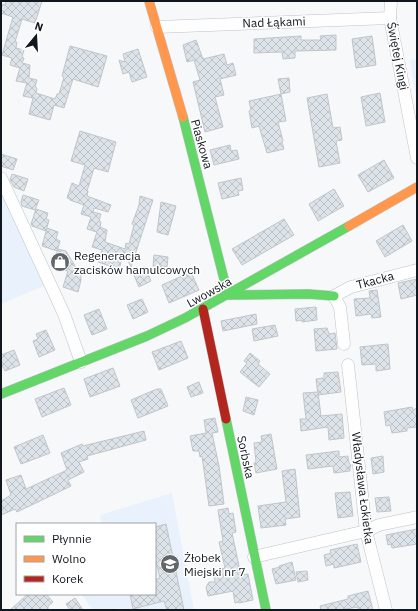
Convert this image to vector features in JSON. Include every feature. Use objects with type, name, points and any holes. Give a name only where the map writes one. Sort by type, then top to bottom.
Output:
[{"type":"street","name":"Piaskowa","points":[[149,1],[200,180],[228,295]]},
{"type":"street","name":"Świętej Kingi","points":[[391,1],[390,18],[417,158]]},
{"type":"street","name":"Nad Łąkami","points":[[157,26],[390,18]]},
{"type":"street","points":[[1,178],[64,314],[81,362]]},
{"type":"street","name":"Lwowska","points":[[1,394],[147,336],[202,309],[417,187]]},
{"type":"street","name":"Tkacka","points":[[334,296],[351,287],[417,270]]},
{"type":"street","points":[[228,295],[300,293],[334,296],[340,307],[344,344]]},
{"type":"street","name":"Sorbska","points":[[202,309],[266,610]]},
{"type":"street","name":"Władysława Łokietka","points":[[348,365],[366,531],[386,610]]},
{"type":"street","points":[[254,557],[366,531],[379,525],[417,517]]},
{"type":"shaded area","points":[[417,59],[417,101],[410,60]]},
{"type":"shaded area","points":[[1,189],[46,285],[1,304]]},
{"type":"shaded area","name":"Żłobek Miejski nr 7","points":[[172,493],[194,610],[122,610],[121,608],[110,610],[92,610],[83,595],[156,595],[156,523],[102,523],[100,515]]},
{"type":"building","points":[[6,1],[42,1],[35,23],[22,19],[15,42],[17,42],[16,48],[24,50],[22,57],[24,58],[22,63],[30,65],[29,78],[37,80],[35,87],[37,88],[36,93],[55,99],[57,94],[59,94],[70,46],[107,56],[98,87],[73,79],[64,108],[54,105],[50,120],[29,114],[33,98],[23,96],[27,83],[16,81],[20,68],[10,65],[12,58],[2,55],[13,17],[1,13],[1,4],[5,5]]},
{"type":"building","points":[[336,35],[336,50],[295,51],[295,58],[283,59],[282,52],[254,53],[254,39],[301,36],[301,40],[321,40],[320,36]]},
{"type":"building","points":[[372,36],[376,65],[356,68],[352,39]]},
{"type":"building","points":[[196,40],[203,59],[224,54],[227,65],[233,63],[236,75],[220,79],[224,95],[215,97],[223,127],[205,132],[193,82],[200,80],[194,60],[187,62],[183,45]]},
{"type":"building","points":[[138,49],[147,77],[132,82],[129,72],[123,74],[119,60],[125,62],[123,54]]},
{"type":"building","points":[[289,78],[290,92],[281,94],[278,79]]},
{"type":"building","points":[[380,93],[385,122],[366,126],[361,97]]},
{"type":"building","points":[[281,94],[286,121],[278,122],[284,149],[267,153],[259,126],[252,128],[249,101]]},
{"type":"building","points":[[327,94],[333,128],[340,127],[342,140],[336,141],[340,163],[319,167],[307,98]]},
{"type":"building","points":[[80,131],[116,142],[108,172],[94,168],[87,191],[87,196],[111,205],[108,212],[94,208],[93,212],[101,214],[99,221],[101,222],[100,227],[107,230],[105,242],[125,249],[126,243],[129,244],[134,225],[132,224],[139,205],[140,196],[153,200],[131,267],[124,252],[119,269],[98,262],[102,250],[92,247],[97,232],[87,229],[91,217],[81,214],[84,205],[67,198],[72,183],[79,186],[85,165],[71,161]]},
{"type":"building","points":[[230,145],[231,151],[237,150],[239,159],[214,165],[210,150]]},
{"type":"building","points":[[1,154],[17,159],[13,170],[1,166]]},
{"type":"building","points":[[384,160],[394,178],[368,192],[358,175]]},
{"type":"building","points":[[12,174],[28,179],[24,191],[14,187],[10,180]]},
{"type":"building","points":[[241,178],[243,190],[238,191],[239,195],[222,199],[218,183]]},
{"type":"building","points":[[334,189],[344,206],[318,221],[309,204]]},
{"type":"building","points":[[23,195],[39,200],[35,210],[22,206],[21,202]]},
{"type":"building","points":[[161,202],[176,206],[168,235],[157,232]]},
{"type":"building","points":[[36,209],[48,213],[46,219],[49,220],[46,231],[32,226],[31,224]]},
{"type":"building","points":[[284,219],[294,235],[242,265],[232,249]]},
{"type":"building","points":[[403,225],[412,241],[385,257],[376,241]]},
{"type":"building","points":[[47,228],[58,232],[56,239],[60,241],[57,251],[42,246]]},
{"type":"building","points":[[58,249],[66,251],[81,276],[78,292],[63,287],[68,271],[52,267]]},
{"type":"building","points":[[154,255],[168,257],[167,267],[153,266]]},
{"type":"building","points":[[145,267],[151,281],[139,287],[133,273]]},
{"type":"building","points":[[191,272],[199,290],[169,303],[162,285]]},
{"type":"building","points":[[417,279],[417,295],[401,299],[398,283]]},
{"type":"building","points":[[377,290],[381,317],[372,318],[371,314],[356,316],[354,299],[370,298],[369,291]]},
{"type":"building","points":[[142,299],[148,312],[133,319],[127,305]]},
{"type":"building","points":[[316,307],[317,320],[302,322],[302,320],[296,321],[295,309]]},
{"type":"building","points":[[99,309],[107,329],[92,335],[84,315]]},
{"type":"building","points":[[256,314],[257,324],[223,331],[221,321]]},
{"type":"building","points":[[275,325],[278,336],[254,341],[252,329]]},
{"type":"building","points":[[327,328],[329,334],[335,333],[337,349],[316,351],[314,329]]},
{"type":"building","points":[[46,330],[55,350],[39,357],[33,341],[38,339],[36,334]]},
{"type":"building","points":[[181,341],[188,358],[159,370],[152,352]]},
{"type":"building","points":[[388,344],[390,369],[376,371],[376,364],[362,365],[360,347]]},
{"type":"building","points":[[14,350],[20,365],[5,371],[1,363],[1,355]]},
{"type":"building","points":[[250,353],[260,361],[258,364],[270,374],[259,387],[240,372],[247,363],[244,361]]},
{"type":"building","points":[[113,368],[120,386],[90,397],[84,379]]},
{"type":"building","points":[[338,372],[341,392],[318,395],[316,379],[324,378],[324,373]]},
{"type":"building","points":[[199,382],[203,393],[191,397],[187,387]]},
{"type":"building","points":[[64,388],[71,405],[42,417],[35,399]]},
{"type":"building","points":[[157,389],[161,389],[168,406],[138,418],[131,400]]},
{"type":"building","points":[[318,392],[321,416],[342,414],[344,438],[329,440],[328,427],[301,431],[300,419],[306,419],[303,393]]},
{"type":"building","points":[[246,397],[258,400],[254,415],[243,411]]},
{"type":"building","points":[[412,407],[413,410],[417,408],[417,427],[407,428],[407,431],[392,433],[390,425],[386,426],[384,412]]},
{"type":"building","points":[[215,418],[218,432],[212,433],[219,466],[224,504],[209,506],[202,456],[200,457],[199,451],[193,451],[190,436],[206,433],[204,420]]},
{"type":"building","points":[[144,431],[146,440],[87,456],[88,459],[79,462],[84,472],[68,480],[71,486],[17,512],[15,509],[1,515],[1,501],[11,495],[6,480],[21,475],[26,489],[67,470],[61,453],[82,444],[83,446]]},
{"type":"building","points":[[271,434],[277,469],[256,473],[254,463],[256,462],[254,443],[262,442],[261,436]]},
{"type":"building","points":[[43,435],[50,453],[21,464],[14,447]]},
{"type":"building","points":[[339,451],[339,457],[348,456],[349,463],[351,465],[350,471],[334,473],[333,466],[308,469],[306,455]]},
{"type":"building","points":[[383,456],[384,472],[373,474],[371,458]]},
{"type":"building","points":[[295,469],[300,517],[285,519],[286,525],[261,528],[258,506],[286,502],[282,471]]},
{"type":"building","points":[[350,492],[353,516],[338,518],[335,493]]},
{"type":"building","points":[[389,497],[391,511],[377,512],[375,498]]},
{"type":"building","points":[[228,508],[229,514],[233,513],[236,532],[232,533],[241,575],[248,574],[253,600],[239,603],[235,603],[233,591],[208,596],[206,587],[209,582],[215,582],[213,571],[225,568],[219,542],[223,541],[218,510]]},
{"type":"building","points":[[166,524],[184,610],[167,610],[164,601],[133,609],[130,595],[156,595],[156,580],[160,578],[156,561],[156,527]]},
{"type":"building","points":[[417,529],[417,544],[392,548],[391,544],[388,545],[386,535]]},
{"type":"building","points":[[357,544],[361,562],[334,568],[334,564],[326,566],[324,555],[331,553],[330,550]]},
{"type":"building","points":[[292,562],[296,580],[276,584],[272,569]]},
{"type":"building","points":[[307,571],[308,580],[298,582],[296,572]]},
{"type":"building","points":[[368,591],[373,610],[358,610],[358,607],[339,610],[321,610],[320,606],[348,599],[348,596]]},
{"type":"building","points":[[27,595],[47,595],[53,602],[48,606],[48,610],[10,610]]},
{"type":"building","points":[[75,598],[83,610],[70,610],[66,604]]},
{"type":"traffic: fast","points":[[183,117],[228,295],[308,294],[334,296]]},
{"type":"traffic: fast","points":[[1,394],[147,336],[185,318],[349,226]]},
{"type":"traffic: fast","points":[[226,419],[266,610]]},
{"type":"traffic: slow","points":[[149,1],[183,117]]},
{"type":"traffic: slow","points":[[349,226],[417,187]]},
{"type":"traffic: jam","points":[[203,309],[226,419]]},
{"type":"place","name":"Regeneracja zacisków hamulcowych","points":[[60,262]]},
{"type":"place","name":"Żłobek Miejski nr 7","points":[[170,564]]}]
